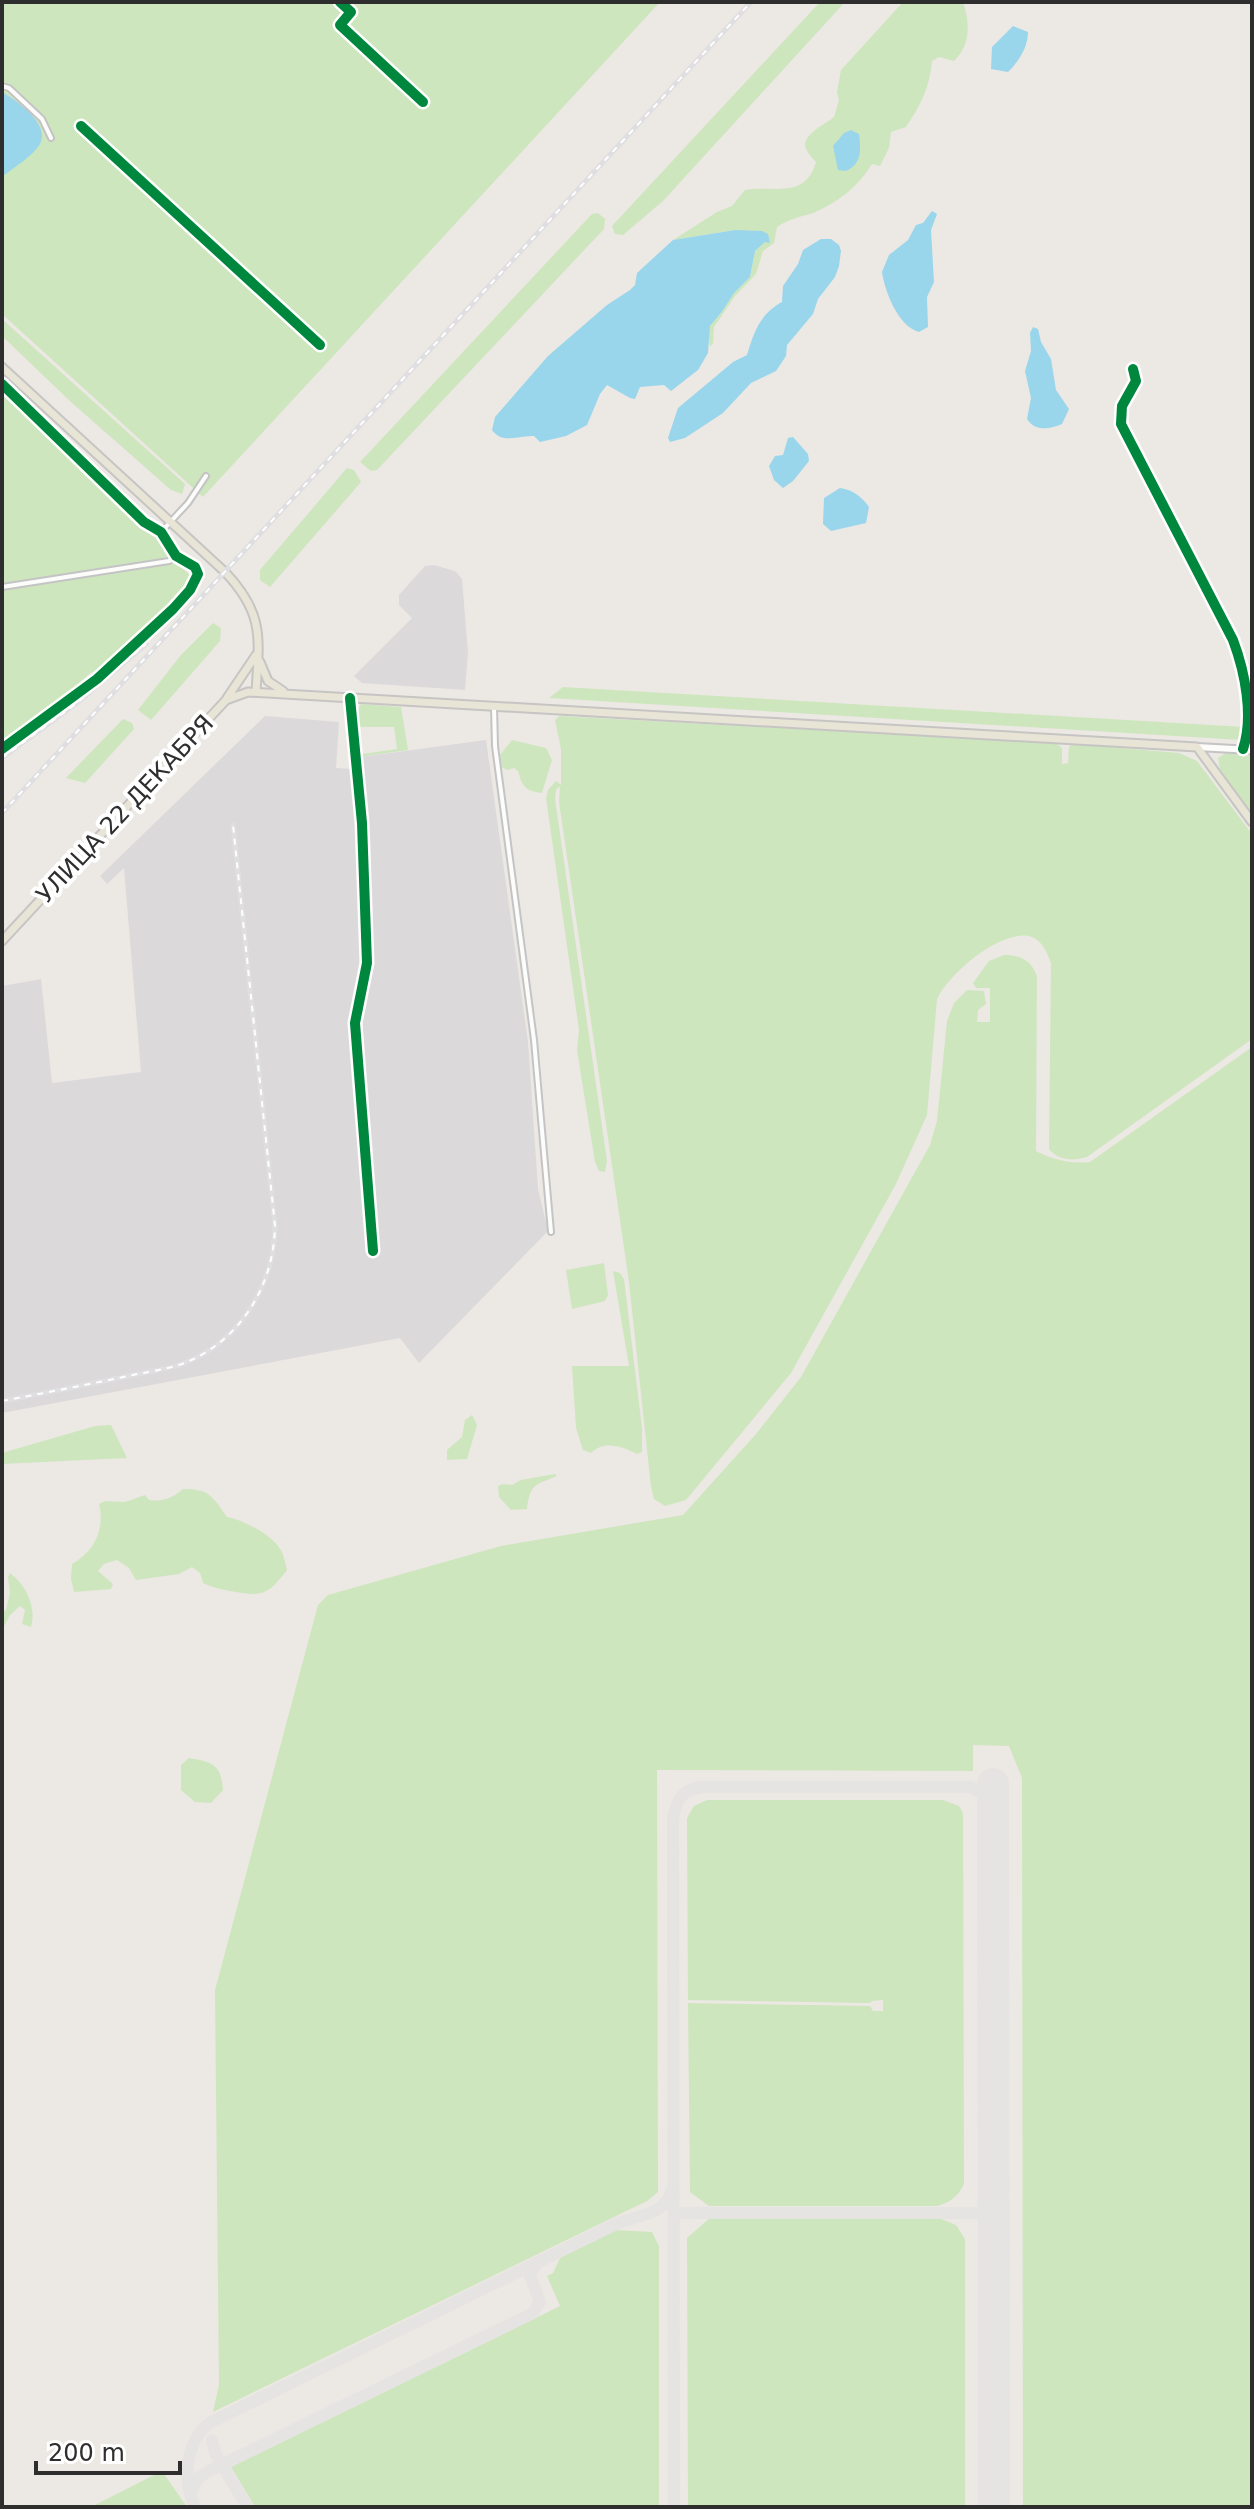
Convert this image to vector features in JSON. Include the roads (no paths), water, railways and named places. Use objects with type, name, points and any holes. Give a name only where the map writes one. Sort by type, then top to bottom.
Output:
[{"type":"main road","points":[[2,367],[242,591],[256,620],[260,664],[268,681],[289,693]]},
{"type":"main road","points":[[256,692],[258,649]]},
{"type":"main road","points":[[226,700],[249,668],[258,649]]},
{"type":"main road","name":"УЛИЦА 22 ДЕКАБРЯ","points":[[2,941],[226,700],[238,694],[289,693],[1197,747]]},
{"type":"main road","points":[[1197,747],[1252,750]]},
{"type":"main road","points":[[1197,747],[1252,822]]},
{"type":"street","points":[[340,2],[351,12],[340,25],[423,102]]},
{"type":"street","points":[[2,86],[9,88],[42,119],[51,138]]},
{"type":"street","points":[[81,126],[320,345]]},
{"type":"street","points":[[1133,369],[1136,381],[1122,406],[1121,424],[1237,649],[1248,719],[1243,749]]},
{"type":"street","points":[[2,384],[144,522],[161,532],[176,556],[195,567],[198,574],[190,590],[173,609],[97,679],[2,749]]},
{"type":"street","points":[[161,532],[188,503],[206,476]]},
{"type":"street","points":[[2,587],[159,562],[176,556]]},
{"type":"street","points":[[350,698],[362,823],[367,963],[355,1023],[373,1251]]},
{"type":"street","points":[[494,707],[495,746],[534,1040],[551,1232]]},
{"type":"water","points":[[1013,26],[1028,32],[1022,54],[1008,72],[991,69],[992,47]]},
{"type":"water","points":[[2,92],[37,121],[42,136],[33,153],[2,177]]},
{"type":"water","points":[[851,130],[859,134],[859,156],[851,168],[838,170],[833,146],[844,133]]},
{"type":"water","points":[[932,211],[937,214],[931,230],[934,282],[927,297],[928,327],[919,332],[899,316],[889,298],[882,272],[889,255],[908,240],[916,225],[923,223]]},
{"type":"water","points":[[735,230],[762,231],[768,234],[770,243],[765,242],[755,251],[750,277],[710,326],[708,353],[698,370],[671,391],[664,385],[640,387],[635,399],[607,385],[587,425],[566,436],[540,442],[534,436],[511,438],[496,435],[492,430],[495,417],[548,356],[607,305],[630,290],[635,285],[637,273],[673,240]]},
{"type":"water","points":[[821,239],[831,239],[839,245],[839,266],[835,277],[818,299],[813,314],[787,345],[786,356],[776,371],[751,383],[723,413],[685,438],[670,442],[668,438],[678,408],[733,362],[747,355],[759,324],[768,312],[782,302],[783,286],[798,264],[803,250]]},
{"type":"water","points":[[1033,327],[1038,329],[1041,342],[1051,359],[1056,390],[1069,409],[1062,424],[1048,428],[1038,428],[1027,419],[1031,398],[1025,371]]},
{"type":"water","points":[[793,437],[808,454],[809,461],[783,488],[774,480],[769,466],[775,456],[783,455],[788,438]]},
{"type":"water","points":[[840,488],[856,494],[869,507],[866,523],[831,531],[823,524],[824,498]]},
{"type":"railway","points":[[2,813],[751,2]]},
{"type":"railway","points":[[2,758],[77,703],[146,644]]},
{"type":"railway","points":[[2,1401],[182,1364],[221,1342],[250,1309],[260,1290],[268,1270],[275,1226],[233,825]]}]
